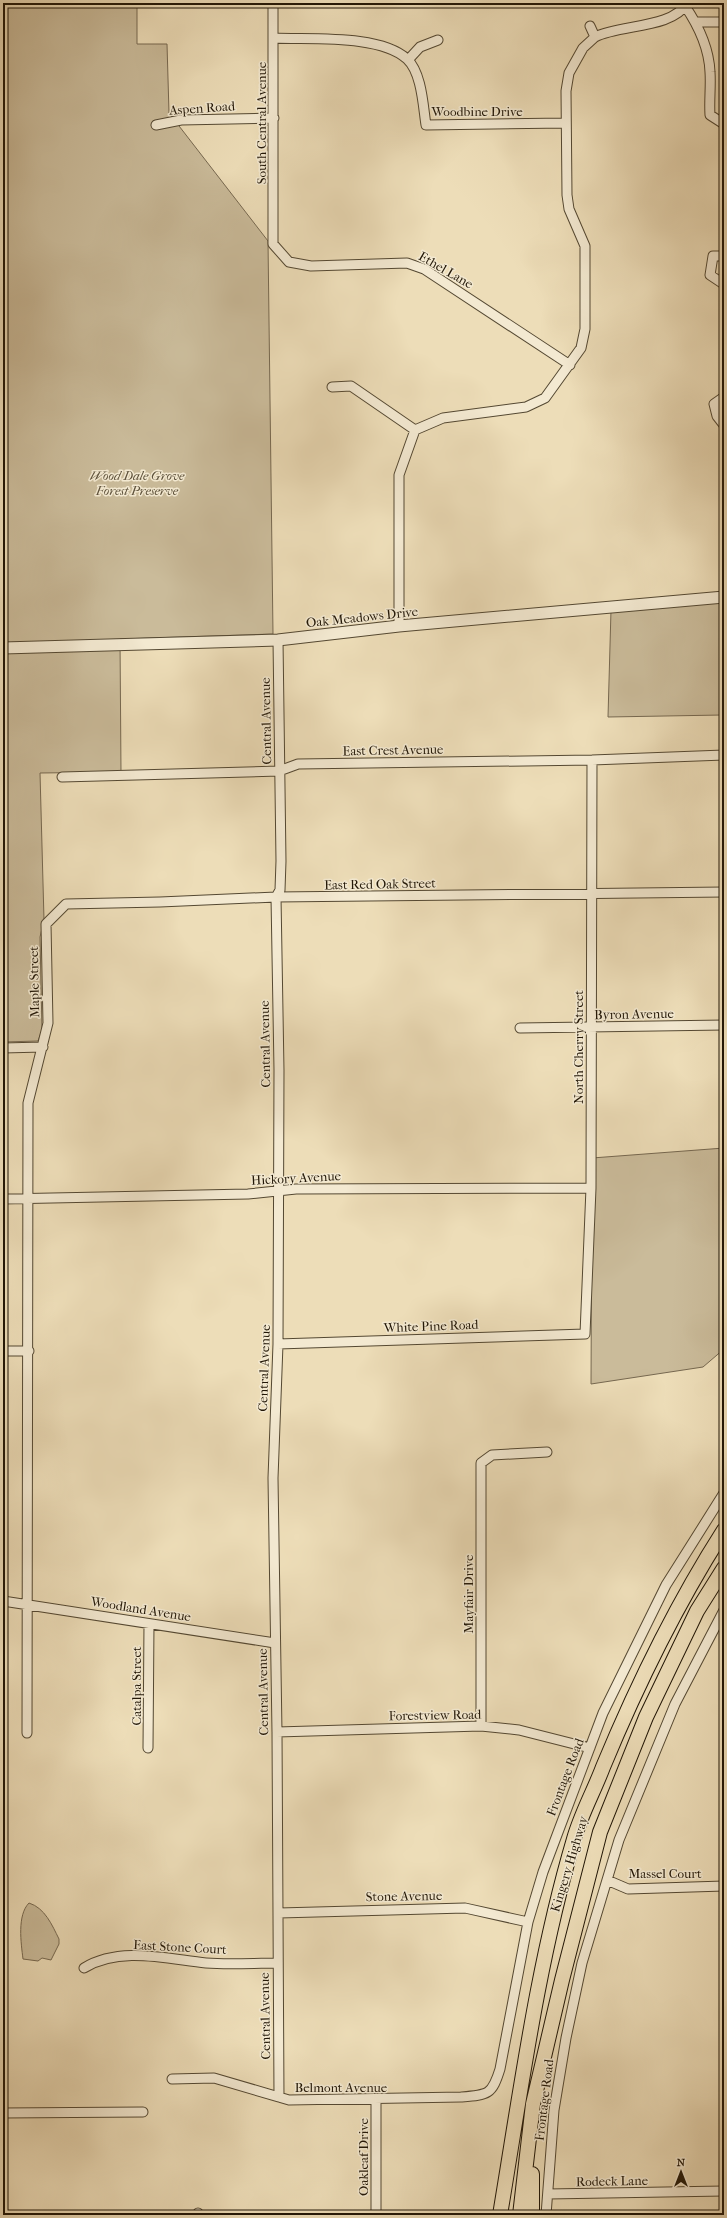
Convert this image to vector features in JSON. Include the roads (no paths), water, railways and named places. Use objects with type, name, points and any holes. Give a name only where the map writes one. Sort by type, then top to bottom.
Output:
[{"type":"highway","name":"Kingery Highway","points":[[506,2179],[550,1929],[575,1837],[612,1746],[651,1660],[689,1587],[724,1530]]},
{"type":"highway","name":"Kingery Highway","points":[[520,2215],[533,2104],[562,1980],[600,1832],[646,1717],[697,1611],[724,1568]]},
{"type":"highway","points":[[532,2215],[533,2104]]},
{"type":"highway","points":[[500,2215],[506,2179]]},
{"type":"highway","points":[[505,2215],[506,2179]]},
{"type":"street","name":"South Central Avenue","points":[[273,3],[274,244]]},
{"type":"street","points":[[399,626],[399,475],[415,430],[443,418],[526,407],[545,398],[581,348],[585,329],[585,246],[569,209],[567,195],[565,123],[566,91],[569,73],[583,48],[595,37],[607,31],[647,25],[675,15],[686,5],[707,50],[709,64],[710,115],[724,124]]},
{"type":"street","points":[[695,22],[724,22]]},
{"type":"street","points":[[590,26],[595,37]]},
{"type":"street","name":"Woodbine Drive","points":[[274,38],[365,42],[390,47],[408,60],[421,87],[426,126],[565,123]]},
{"type":"street","points":[[408,60],[420,47],[438,40]]},
{"type":"street","name":"Aspen Road","points":[[156,125],[181,120],[274,118]]},
{"type":"street","name":"Ethel Lane","points":[[274,244],[289,262],[311,266],[407,263],[424,269],[570,365]]},
{"type":"street","points":[[724,256],[713,256],[710,275],[724,283]]},
{"type":"street","points":[[332,386],[351,386],[415,430]]},
{"type":"street","points":[[724,397],[714,404],[717,416],[724,425]]},
{"type":"street","name":"Oak Meadows Drive","points":[[3,648],[278,640],[399,626],[724,597]]},
{"type":"street","name":"Central Avenue","points":[[278,640],[280,861],[280,890],[276,897],[279,1070],[278,1344],[273,1478],[279,1913],[277,1963],[279,2097]]},
{"type":"street","name":"East Crest Avenue","points":[[62,777],[279,771],[298,764],[592,760],[724,755]]},
{"type":"street","name":"North Cherry Street","points":[[585,1334],[590,1188],[590,894],[592,760]]},
{"type":"street","name":"East Red Oak Street","points":[[46,924],[66,904],[276,897],[724,892]]},
{"type":"street","name":"Maple Street","points":[[27,1733],[29,1350],[28,1103],[48,1023],[46,924]]},
{"type":"street","name":"Byron Avenue","points":[[520,1028],[724,1026]]},
{"type":"street","points":[[3,1048],[43,1047]]},
{"type":"street","name":"Hickory Avenue","points":[[3,1199],[278,1192],[296,1188],[590,1188]]},
{"type":"street","name":"White Pine Road","points":[[278,1344],[585,1334]]},
{"type":"street","points":[[3,1351],[29,1350]]},
{"type":"street","name":"Mayfair Drive","points":[[481,1726],[480,1462],[492,1454],[547,1452]]},
{"type":"street","name":"Frontage Road","points":[[489,2092],[495,2086],[500,2069],[528,1922],[543,1872],[603,1713],[666,1585],[724,1493]]},
{"type":"street","name":"Woodland Avenue","points":[[3,1601],[275,1643]]},
{"type":"street","name":"Frontage Road","points":[[546,2215],[554,2110],[566,2038],[582,1963],[619,1840],[675,1704],[724,1610]]},
{"type":"street","name":"Catalpa Street","points":[[148,1748],[149,1624]]},
{"type":"street","name":"Forestview Road","points":[[277,1732],[481,1726],[519,1730],[590,1748]]},
{"type":"street","name":"Massel Court","points":[[607,1880],[628,1889],[724,1886]]},
{"type":"street","name":"Stone Avenue","points":[[279,1913],[465,1908],[528,1922]]},
{"type":"street","name":"East Stone Court","points":[[84,1968],[104,1958],[115,1957],[164,1957],[218,1963],[277,1963]]},
{"type":"street","name":"Belmont Avenue","points":[[172,2079],[214,2078],[289,2100],[376,2100],[468,2097],[482,2096],[489,2092]]},
{"type":"street","name":"Oakleaf Drive","points":[[376,2100],[376,2215]]},
{"type":"street","points":[[3,2113],[143,2112]]},
{"type":"street","name":"Rodeck Lane","points":[[548,2194],[724,2191]]},
{"type":"park label","name":"Wood Dale Grove Forest Preserve","points":[[137,482]]}]
